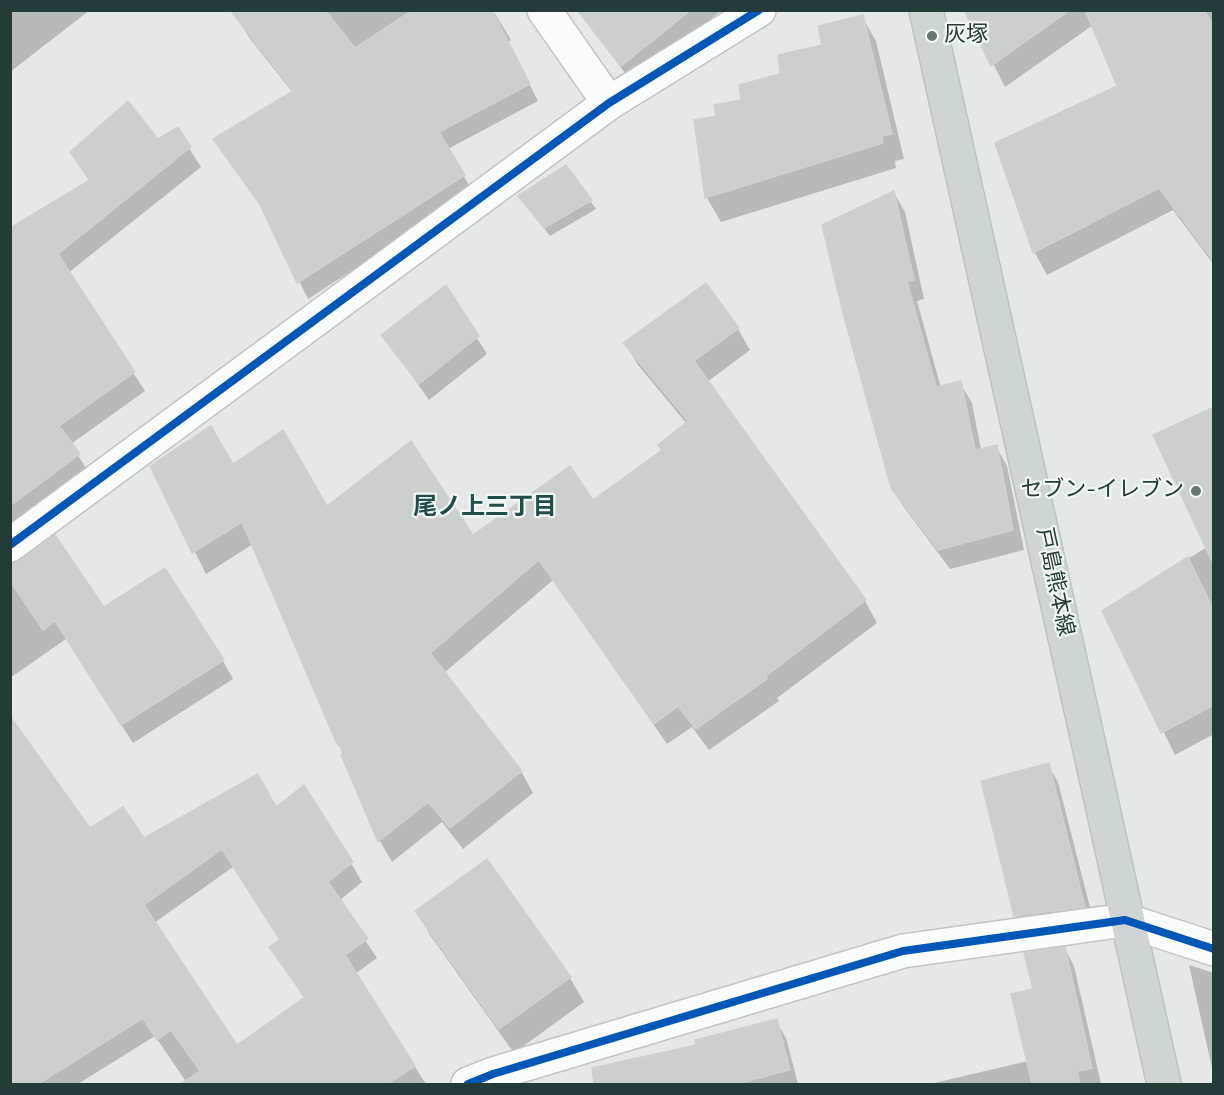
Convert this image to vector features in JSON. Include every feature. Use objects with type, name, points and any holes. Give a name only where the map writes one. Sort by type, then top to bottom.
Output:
[{"type":"main road","name":"戸島熊本線","points":[[926,10],[1037,502],[1125,920],[1164,1084]]},
{"type":"street","points":[[543,10],[609,103]]},
{"type":"street","points":[[10,545],[609,103],[759,10]]},
{"type":"street","points":[[468,1084],[493,1074],[903,951],[1125,920],[1214,949]]},
{"type":"building","points":[[230,10],[325,10],[355,48],[413,10],[492,10],[530,84],[439,132],[465,175],[297,283],[259,203],[213,139],[293,91]]},
{"type":"building","points":[[577,10],[691,10],[621,66]]},
{"type":"building","points":[[964,10],[1070,10],[991,66]]},
{"type":"building","points":[[1085,10],[1204,10],[1214,27],[1214,262],[1159,188],[1033,253],[995,143],[1117,86]]},
{"type":"building","points":[[863,15],[892,134],[882,136],[883,143],[705,198],[694,120],[716,116],[714,105],[741,100],[739,85],[780,74],[778,55],[822,45],[818,26]]},
{"type":"building","points":[[128,101],[158,139],[178,127],[191,147],[58,254],[135,372],[59,426],[80,454],[10,506],[10,228],[90,180],[70,152]]},
{"type":"building","points":[[566,165],[592,200],[544,228],[518,196]]},
{"type":"building","points":[[894,191],[914,280],[907,281],[936,387],[961,381],[975,450],[997,445],[1013,530],[938,550],[891,488],[843,313],[822,225]]},
{"type":"building","points":[[706,283],[739,328],[694,361],[866,600],[766,676],[767,679],[696,729],[678,706],[654,724],[539,560],[430,653],[522,771],[450,828],[428,802],[378,842],[341,755],[345,753],[336,742],[242,522],[192,553],[150,466],[211,426],[233,464],[283,430],[327,506],[411,441],[473,535],[570,466],[593,500],[662,450],[658,445],[688,421],[623,343]]},
{"type":"building","points":[[446,285],[479,336],[419,384],[381,335]]},
{"type":"building","name":"セブン-イレブン","points":[[1214,407],[1214,566],[1153,435]]},
{"type":"building","points":[[55,535],[104,607],[165,568],[224,660],[121,725],[55,621],[43,630],[10,581],[10,563],[21,560]]},
{"type":"building","points":[[1188,557],[1214,611],[1214,705],[1161,733],[1102,611]]},
{"type":"building","points":[[10,716],[90,828],[123,807],[144,838],[258,774],[276,807],[304,785],[353,862],[328,882],[368,939],[345,955],[415,1066],[387,1084],[181,1084],[200,1071],[171,1030],[157,1040],[143,1018],[38,1084],[10,1084]],"holes":[[[222,849],[280,940],[269,947],[305,997],[237,1045],[144,905]]]},
{"type":"building","points":[[1049,763],[1085,907],[1014,916],[981,781]]},
{"type":"building","points":[[487,859],[571,977],[499,1029],[415,911]]},
{"type":"building","points":[[1065,947],[1092,1068],[1077,1071],[1080,1084],[1032,1084],[1011,994],[1033,989],[1024,953]]},
{"type":"building","points":[[777,1019],[790,1070],[736,1084],[594,1084],[592,1068],[696,1045],[695,1040]]},
{"type":"cycle path","points":[[10,545],[609,103],[759,10]]},
{"type":"cycle path","points":[[468,1084],[493,1074],[903,951],[1125,920],[1214,949]]},
{"type":"place","name":"灰塚","points":[[932,36]]},
{"type":"place","name":"セブン-イレブン","points":[[1196,491]]},
{"type":"district","name":"尾ノ上三丁目","points":[[485,508]]}]
